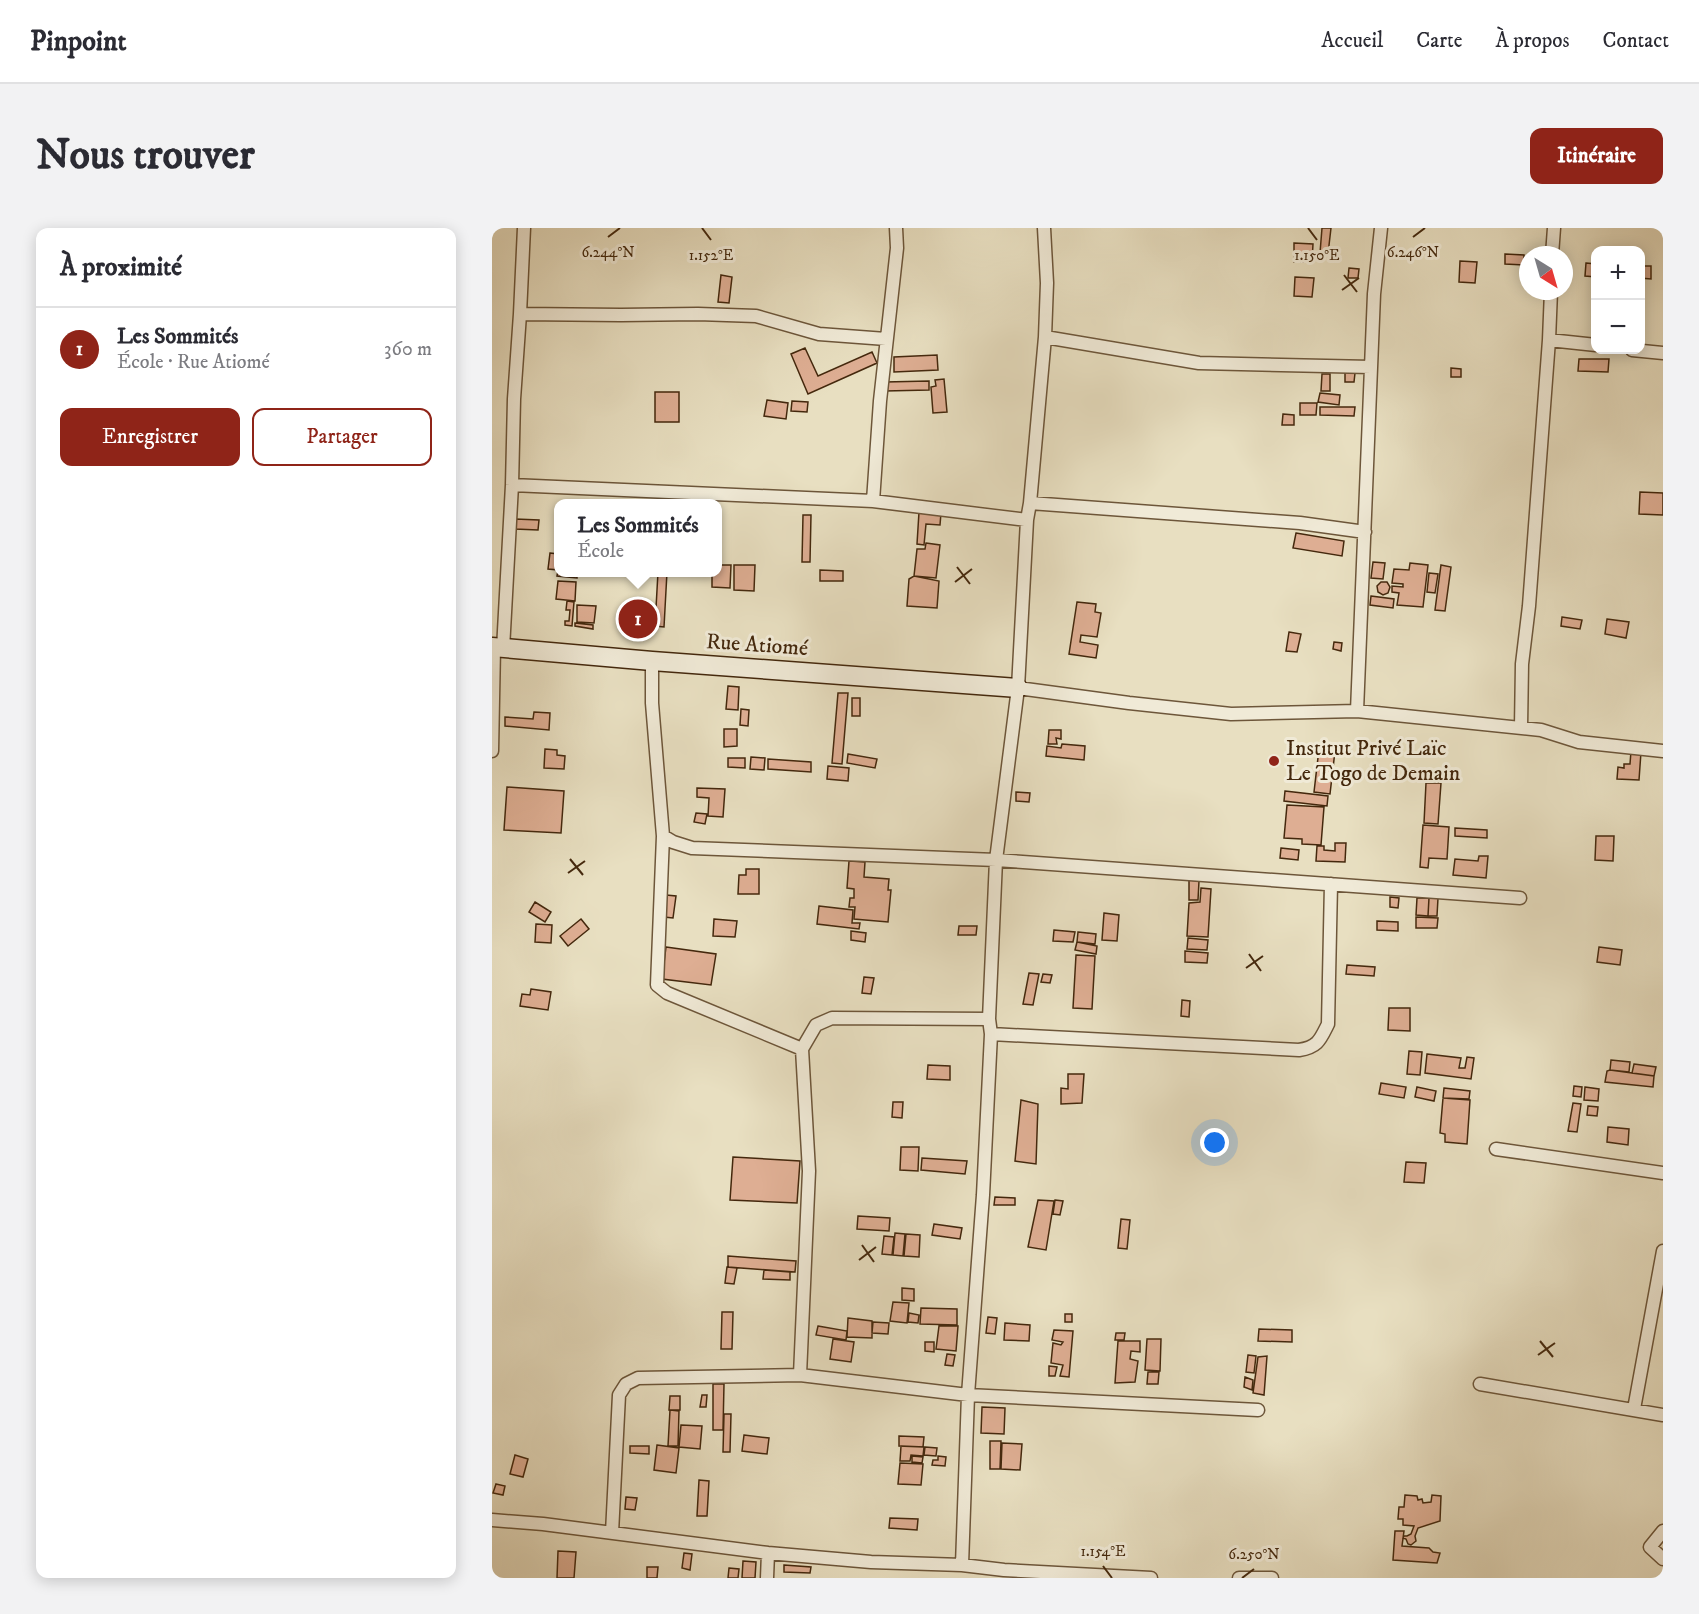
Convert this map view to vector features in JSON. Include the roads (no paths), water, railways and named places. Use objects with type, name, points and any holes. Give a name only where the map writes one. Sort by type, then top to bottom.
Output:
[{"type":"street","points":[[492,751],[496,648],[512,485],[514,399],[524,228]]},
{"type":"street","points":[[873,501],[880,401],[897,248],[896,228]]},
{"type":"street","points":[[962,1565],[968,1395],[991,1034],[989,1018],[996,860],[1018,688],[1027,520],[1045,337],[1047,284],[1044,228]]},
{"type":"street","points":[[1357,711],[1374,294],[1381,228]]},
{"type":"street","points":[[1552,246],[1554,228]]},
{"type":"street","points":[[1521,727],[1522,664],[1529,606],[1551,300]]},
{"type":"street","points":[[520,314],[756,316],[819,334],[886,339]]},
{"type":"street","points":[[1045,337],[1199,363],[1371,367]]},
{"type":"street","points":[[1549,340],[1591,344]]},
{"type":"street","points":[[1645,351],[1663,353]]},
{"type":"street","points":[[512,485],[873,501],[1027,520]]},
{"type":"street","points":[[1030,503],[1300,524],[1365,532]]},
{"type":"street","name":"Rue Atiomé","points":[[496,648],[1018,688]]},
{"type":"street","points":[[652,661],[652,703],[663,836],[657,985],[660,990],[802,1049]]},
{"type":"street","points":[[1018,688],[1231,714],[1357,711],[1521,727],[1541,730],[1579,742],[1663,752]]},
{"type":"street","points":[[663,836],[692,848],[996,860],[1520,898]]},
{"type":"street","points":[[991,1034],[1299,1050],[1311,1048],[1320,1040],[1328,1024],[1331,884]]},
{"type":"street","points":[[800,1375],[809,1171],[802,1049],[816,1025],[832,1018],[989,1018]]},
{"type":"street","points":[[1496,1149],[1663,1173]]},
{"type":"street","points":[[1634,1409],[1663,1251]]},
{"type":"street","points":[[612,1533],[619,1395],[626,1384],[638,1378],[800,1375],[968,1395],[1258,1410]]},
{"type":"street","points":[[1480,1384],[1663,1415]]},
{"type":"street","points":[[492,1520],[543,1524],[768,1553],[872,1562],[962,1565],[1004,1570],[1151,1578]]},
{"type":"street","points":[[1663,1531],[1650,1547],[1663,1559]]},
{"type":"street","points":[[767,1578],[768,1553]]},
{"type":"street","points":[[1239,1578],[1272,1578]]},
{"type":"place","name":"Les Sommités","points":[[638,619]]},
{"type":"place","name":"Institut Privé Laïc Le Togo de Demain","points":[[1274,761]]}]
